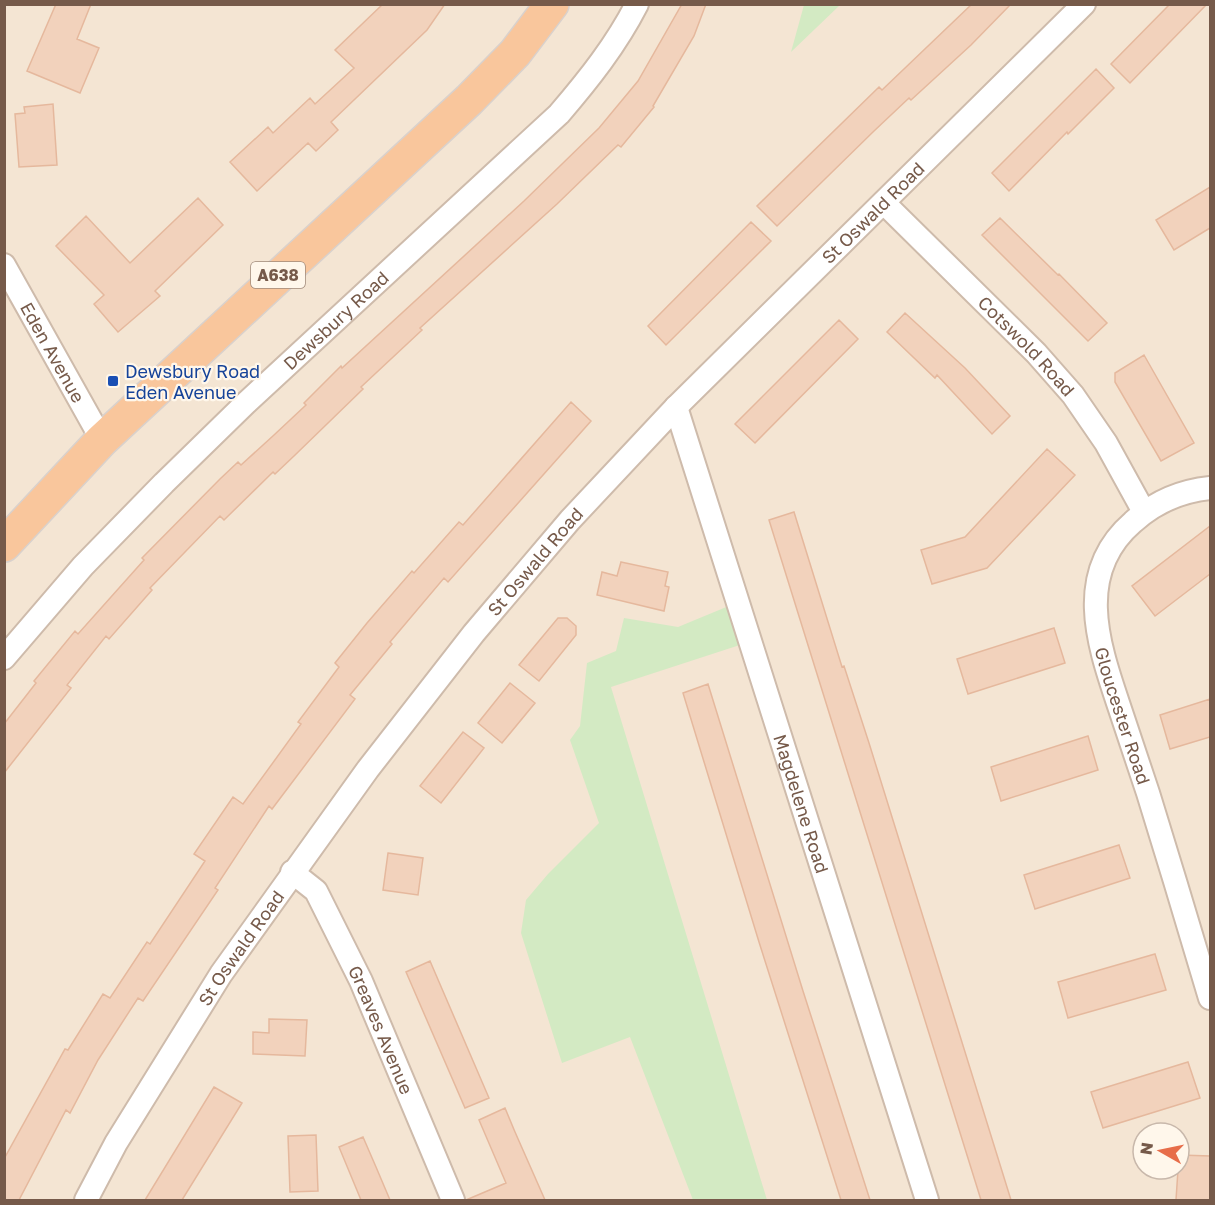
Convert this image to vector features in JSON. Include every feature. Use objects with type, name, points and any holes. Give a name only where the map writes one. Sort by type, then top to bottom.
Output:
[{"type":"highway","name":"A638","points":[[4,545],[102,440],[469,100],[515,53],[552,4]]},
{"type":"street","name":"Dewsbury Road","points":[[4,658],[83,566],[164,483],[246,403],[559,114],[594,73],[637,4]]},
{"type":"street","name":"St Oswald Road","points":[[86,1200],[116,1143],[221,974],[368,769],[474,633],[570,520],[676,407],[1084,4]]},
{"type":"street","name":"Cotswold Road","points":[[884,203],[1036,353],[1073,395],[1106,443],[1144,512]]},
{"type":"street","name":"Eden Avenue","points":[[4,265],[102,440]]},
{"type":"street","name":"Magdelene Road","points":[[676,407],[927,1200]]},
{"type":"street","name":"Gloucester Road","points":[[1210,488],[1174,496],[1144,512],[1123,530],[1108,552],[1098,578],[1095,606],[1098,640],[1210,998]]},
{"type":"street","name":"Greaves Avenue","points":[[292,872],[316,891],[361,981],[453,1200]]},
{"type":"shaded area","points":[[5,5],[1210,5],[1210,1200],[5,1200]]},
{"type":"green space","points":[[804,5],[840,5],[791,52]]},
{"type":"green space","points":[[736,603],[749,642],[611,687],[767,1200],[693,1200],[630,1037],[562,1063],[521,933],[526,900],[548,874],[599,823],[570,740],[580,726],[587,663],[616,651],[624,618],[678,627]]},
{"type":"building","points":[[56,4],[91,4],[77,39],[99,48],[80,93],[27,71]]},
{"type":"building","points":[[383,4],[445,4],[427,30],[331,122],[338,130],[316,151],[308,143],[257,191],[230,162],[268,127],[273,133],[310,98],[315,104],[354,68],[335,50]]},
{"type":"building","points":[[682,4],[706,4],[694,36],[654,107],[621,147],[618,145],[557,204],[420,328],[422,330],[361,387],[363,389],[275,474],[273,472],[224,520],[220,516],[150,588],[152,590],[109,639],[106,636],[67,685],[71,688],[4,773],[4,724],[36,683],[34,681],[75,631],[78,634],[144,560],[142,558],[220,479],[238,462],[241,465],[274,435],[306,405],[304,403],[341,366],[342,368],[524,201],[599,128],[638,81]]},
{"type":"building","points":[[972,4],[1011,4],[971,45],[911,100],[909,98],[777,226],[757,206],[879,87],[882,90]]},
{"type":"building","points":[[1170,4],[1207,4],[1130,83],[1111,64]]},
{"type":"building","points":[[1096,69],[1114,88],[1009,191],[992,173]]},
{"type":"building","points":[[53,104],[57,165],[19,167],[15,114],[25,113],[24,107]]},
{"type":"building","points":[[1210,187],[1210,228],[1174,250],[1156,220]]},
{"type":"building","points":[[198,198],[223,225],[155,291],[160,296],[118,332],[94,304],[104,295],[56,246],[86,216],[130,263]]},
{"type":"building","points":[[1000,218],[1107,323],[1088,341],[982,235]]},
{"type":"building","points":[[751,222],[771,241],[666,345],[648,326]]},
{"type":"building","points":[[905,313],[965,368],[1010,416],[992,434],[937,375],[935,378],[887,332]]},
{"type":"building","points":[[839,320],[858,339],[755,443],[735,424]]},
{"type":"building","points":[[1144,355],[1194,443],[1161,461],[1115,382],[1115,373]]},
{"type":"building","points":[[571,402],[591,421],[448,582],[444,578],[390,642],[392,644],[350,695],[355,699],[272,809],[269,806],[215,888],[218,890],[143,1001],[138,998],[98,1060],[70,1113],[66,1110],[19,1200],[4,1200],[4,1159],[65,1049],[68,1050],[103,994],[110,998],[147,942],[150,944],[205,861],[194,854],[233,797],[243,804],[301,724],[298,722],[339,667],[335,663],[367,623],[459,522],[463,525]]},
{"type":"building","points":[[1047,449],[1075,475],[987,568],[932,584],[921,550],[965,537]]},
{"type":"building","points":[[794,512],[842,667],[844,666],[869,743],[1011,1200],[981,1200],[769,520]]},
{"type":"building","points":[[1210,526],[1210,574],[1155,616],[1132,586]]},
{"type":"building","points":[[621,562],[668,572],[665,586],[669,587],[664,611],[597,595],[602,572],[617,576]]},
{"type":"building","points":[[558,618],[567,618],[576,626],[576,635],[539,681],[519,665]]},
{"type":"building","points":[[1054,628],[1065,663],[968,694],[957,659]]},
{"type":"building","points":[[510,683],[535,703],[502,743],[478,723]]},
{"type":"building","points":[[708,684],[870,1200],[841,1200],[759,942],[683,693]]},
{"type":"building","points":[[1210,699],[1210,737],[1170,749],[1160,715]]},
{"type":"building","points":[[463,732],[484,748],[441,803],[420,786]]},
{"type":"building","points":[[1088,736],[1098,770],[1001,801],[991,767]]},
{"type":"building","points":[[1119,845],[1130,878],[1035,909],[1024,875]]},
{"type":"building","points":[[388,853],[423,858],[418,895],[383,890]]},
{"type":"building","points":[[1155,954],[1166,990],[1068,1018],[1058,982]]},
{"type":"building","points":[[430,961],[489,1098],[465,1108],[406,972]]},
{"type":"building","points":[[269,1019],[307,1020],[305,1056],[253,1054],[253,1032],[269,1033]]},
{"type":"building","points":[[1188,1062],[1200,1098],[1103,1128],[1091,1092]]},
{"type":"building","points":[[214,1087],[242,1103],[182,1200],[145,1200]]},
{"type":"building","points":[[505,1108],[545,1200],[466,1200],[506,1183],[479,1120]]},
{"type":"building","points":[[316,1135],[318,1191],[290,1192],[288,1136]]},
{"type":"building","points":[[363,1137],[390,1200],[361,1200],[339,1147]]},
{"type":"building","points":[[1191,1155],[1210,1156],[1210,1200],[1176,1200],[1177,1181],[1191,1181]]},
{"type":"place","name":"Dewsbury Road Eden Avenue","points":[[113,381]]}]
